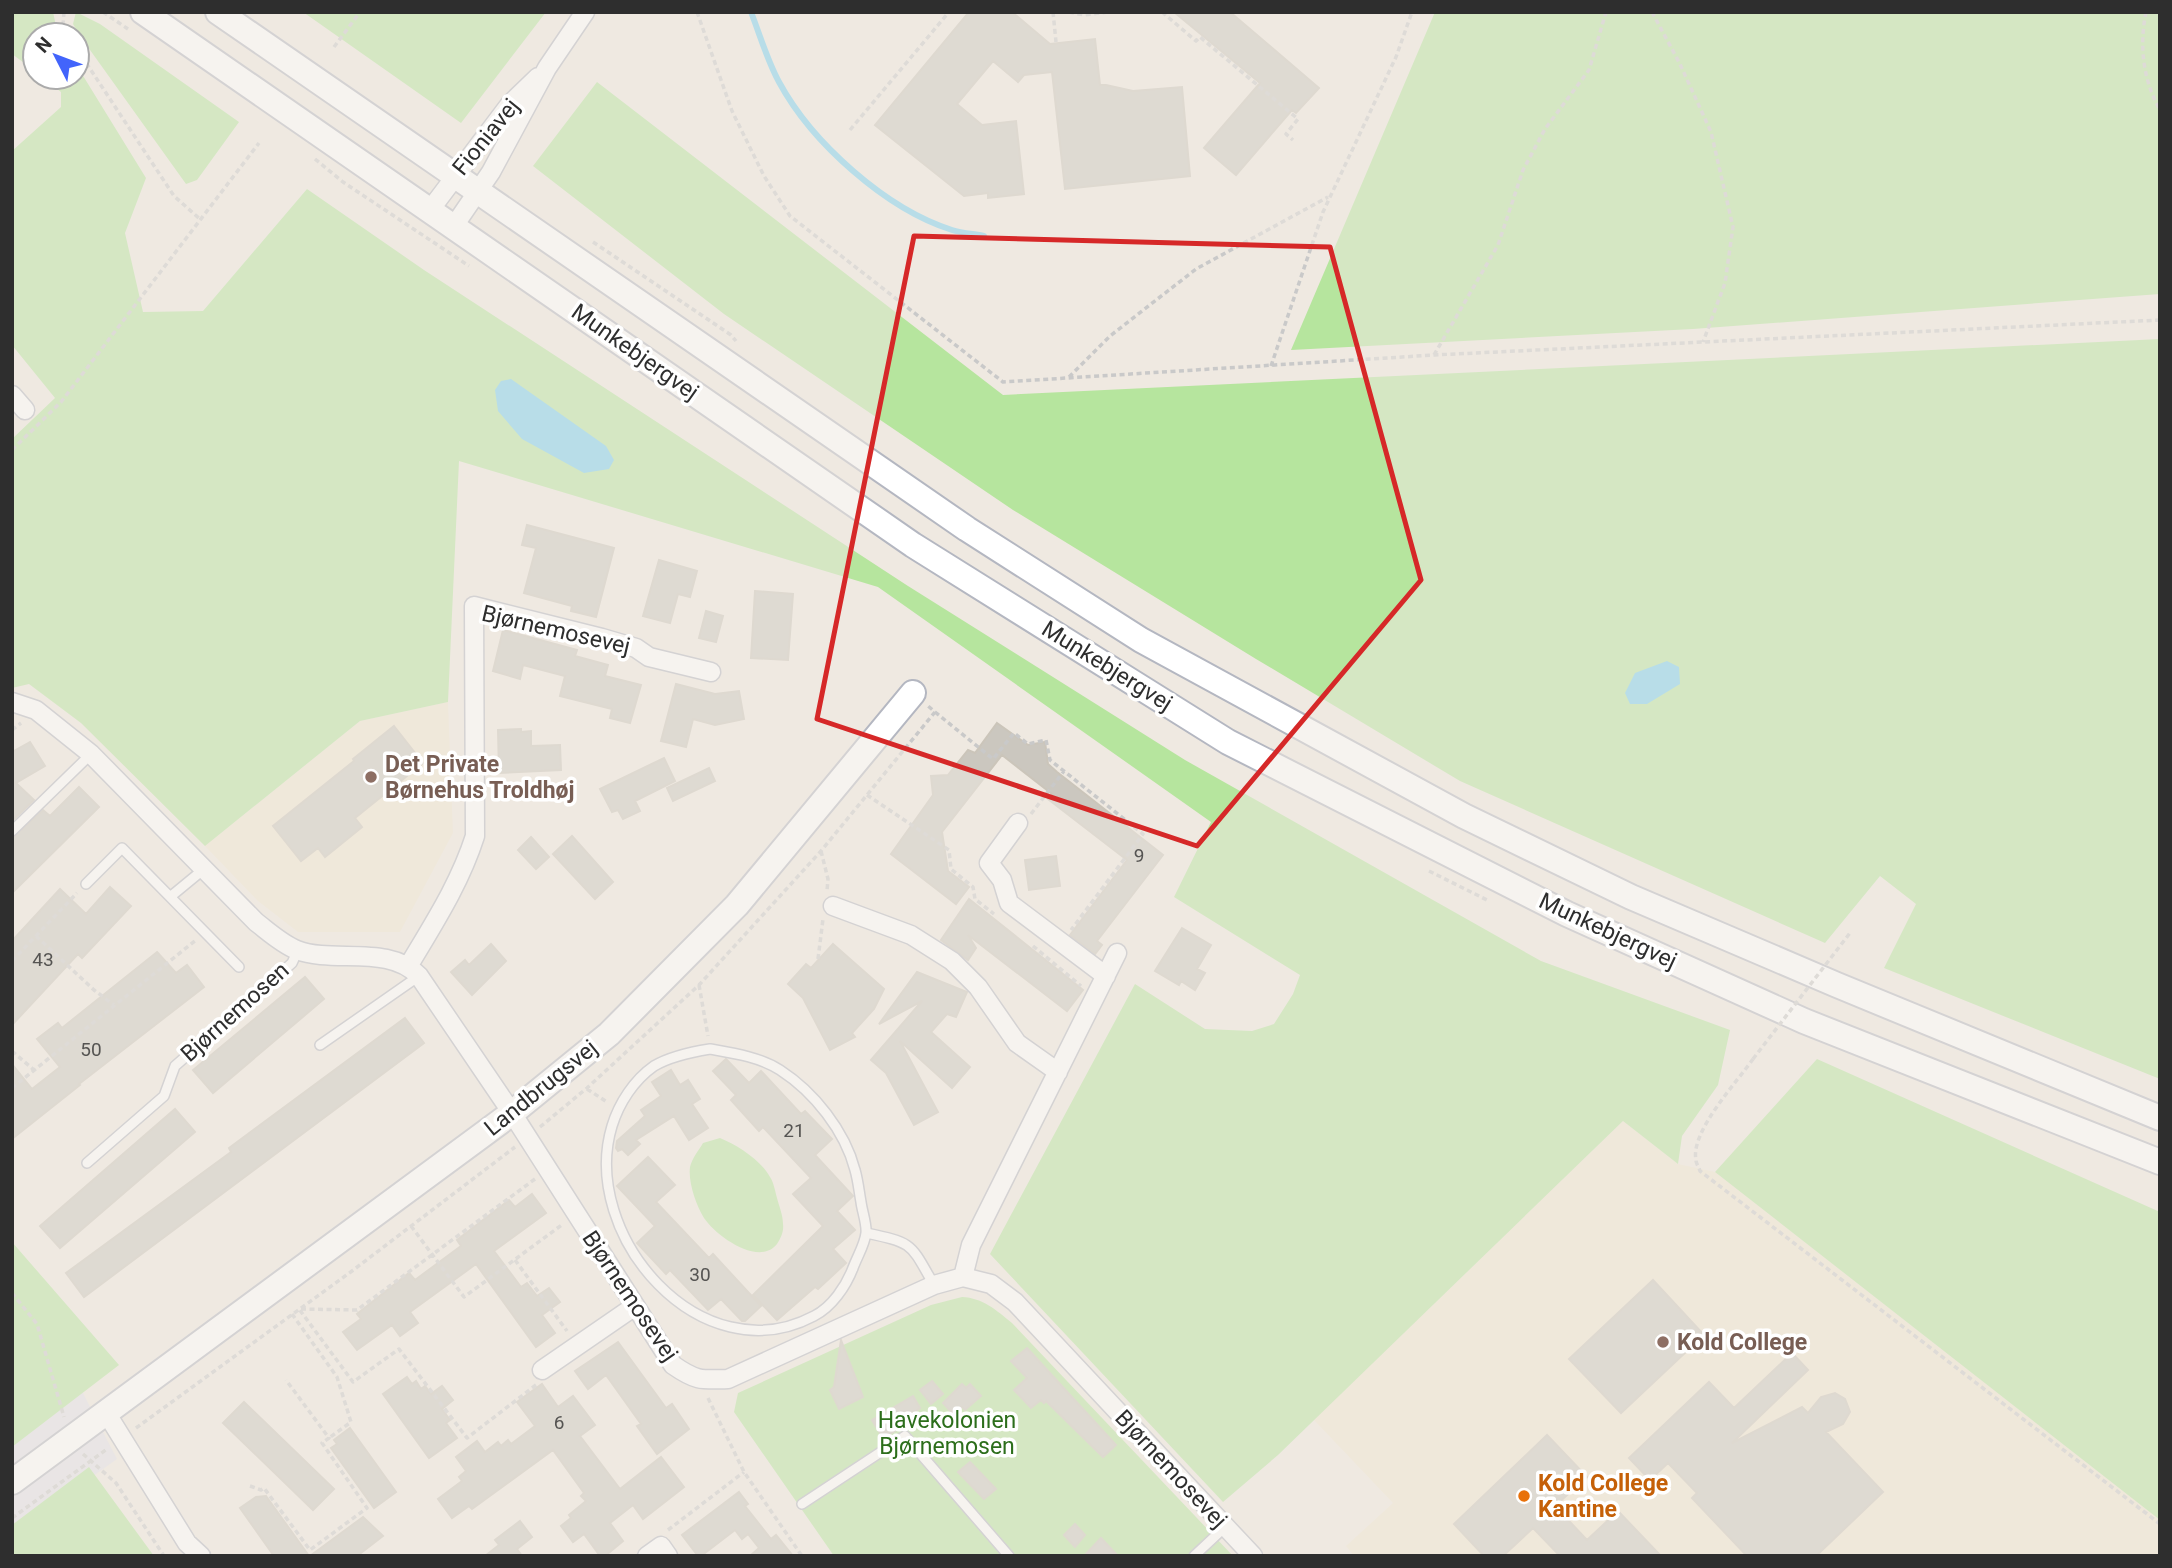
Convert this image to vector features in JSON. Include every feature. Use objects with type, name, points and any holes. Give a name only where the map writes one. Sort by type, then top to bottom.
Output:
[{"type":"street","name":"Munkebjergvej","points":[[143,12],[913,545],[1228,741],[1579,919],[1804,1021],[2160,1162]]},
{"type":"street","name":"Munkebjergvej","points":[[218,12],[967,529],[1141,640],[1464,816],[1631,897],[2160,1118]]},
{"type":"street","name":"Fioniavej","points":[[454,226],[478,192],[524,114],[547,68],[585,12]]},
{"type":"street","name":"Fioniavej","points":[[430,210],[510,104],[547,68]]},
{"type":"street","points":[[12,395],[24,410]]},
{"type":"street","name":"Bjørnemosevej","points":[[711,672],[649,657],[636,648],[602,638],[474,606],[475,836],[466,864],[414,971],[512,1113],[674,1365],[699,1380],[728,1379],[934,1285],[963,1277],[990,1284],[1015,1302],[1253,1556]]},
{"type":"street","name":"Landbrugsvej","points":[[12,1482],[512,1113],[609,1034],[728,915],[913,693]]},
{"type":"street","points":[[12,702],[36,710],[91,754],[205,867],[256,922],[276,938],[298,950],[384,958],[414,971]]},
{"type":"street","points":[[1018,823],[989,863],[1002,880],[1009,903],[1106,976]]},
{"type":"street","points":[[833,906],[911,935],[952,961],[978,987],[1017,1043],[1058,1072]]},
{"type":"street","points":[[963,1277],[971,1245],[1117,953]]},
{"type":"street","points":[[542,1370],[635,1306]]},
{"type":"street","points":[[107,1414],[187,1543],[201,1556]]},
{"type":"lane","points":[[12,831],[91,754]]},
{"type":"lane","name":"Bjørnemosen","points":[[86,884],[122,848],[239,967]]},
{"type":"lane","points":[[170,897],[205,867]]},
{"type":"lane","name":"Bjørnemosen","points":[[87,1163],[164,1096],[175,1066],[292,963],[298,950]]},
{"type":"lane","points":[[320,1045],[414,971]]},
{"type":"lane","points":[[710,1049],[748,1056],[779,1070],[815,1099],[838,1132],[855,1168],[866,1233],[848,1280],[834,1299],[817,1315],[797,1324],[774,1330],[741,1330],[714,1322],[688,1309],[663,1290],[646,1271],[622,1234],[612,1206],[606,1174],[607,1143],[618,1108],[631,1089],[654,1067],[684,1053],[710,1049]]},
{"type":"lane","points":[[866,1233],[901,1240],[914,1250],[934,1285]]},
{"type":"lane","points":[[802,1504],[905,1436],[1009,1556]]},
{"type":"lane","points":[[1194,1556],[1225,1527]]},
{"type":"path","points":[[334,47],[360,12]]},
{"type":"path","points":[[697,12],[732,111],[764,176],[790,216],[1003,382],[1434,355],[2160,320]]},
{"type":"path","points":[[850,130],[949,12]]},
{"type":"path","points":[[1053,12],[1056,42]]},
{"type":"path","points":[[1069,12],[1108,12]]},
{"type":"path","points":[[1162,12],[1196,41],[1200,37],[1298,118],[1286,134],[1293,140]]},
{"type":"path","points":[[1271,366],[1330,196],[1396,57],[1412,12]]},
{"type":"path","points":[[1434,355],[1498,245],[1523,170],[1545,129],[1589,70],[1606,12]]},
{"type":"path","points":[[1652,12],[1681,64],[1711,132],[1733,227],[1725,283],[1703,342]]},
{"type":"path","points":[[2146,12],[2141,34],[2148,88],[2160,110]]},
{"type":"path","points":[[91,70],[174,196],[201,220]]},
{"type":"path","points":[[12,450],[61,402],[259,144]]},
{"type":"path","points":[[1067,378],[1110,335],[1196,269],[1330,196]]},
{"type":"path","points":[[585,236],[731,335],[737,343]]},
{"type":"path","points":[[935,712],[993,759],[1013,733],[1028,744],[1046,740],[1050,760],[1143,834],[1061,943]]},
{"type":"path","points":[[1018,823],[1026,821],[1063,771]]},
{"type":"path","points":[[867,795],[949,850],[951,869],[973,887],[975,899],[998,918]]},
{"type":"path","points":[[12,961],[86,884]]},
{"type":"path","points":[[12,1088],[205,933]]},
{"type":"path","points":[[1850,933],[1701,1131],[1696,1147],[1696,1160],[1700,1171],[2160,1524]]},
{"type":"path","points":[[36,936],[114,1005]]},
{"type":"path","points":[[1028,943],[1083,987]]},
{"type":"path","points":[[1820,956],[1832,961]]},
{"type":"path","points":[[699,985],[710,1049]]},
{"type":"path","points":[[12,1051],[33,1070]]},
{"type":"path","points":[[587,1088],[618,1108]]},
{"type":"path","points":[[542,1370],[542,1381],[467,1438],[399,1349],[353,1382],[299,1309],[357,1310],[548,1170]]},
{"type":"path","points":[[411,1226],[464,1297],[576,1214]]},
{"type":"path","points":[[514,1260],[578,1345]]},
{"type":"path","points":[[12,1293],[37,1324],[70,1439],[116,1483],[164,1556]]},
{"type":"path","points":[[250,1486],[261,1490],[264,1488],[310,1550],[367,1508],[322,1443],[351,1422],[337,1377],[292,1314]]},
{"type":"path","points":[[286,1380],[329,1438]]},
{"type":"path","points":[[699,1380],[744,1472],[802,1556]]},
{"type":"path","points":[[12,1518],[90,1461]]},
{"type":"path","points":[[659,1553],[661,1535],[744,1472]]},
{"type":"highlighted area","points":[[914,236],[1330,247],[1421,580],[1197,846],[817,719]]},
{"type":"shaded area","name":"Det Private Børnehus Troldhøj","points":[[448,702],[453,833],[400,932],[298,932],[258,901],[205,846],[360,721]]},
{"type":"shaded area","name":"Kold College","points":[[1623,1121],[1678,1164],[1715,1172],[2160,1520],[2160,1556],[1354,1556],[1346,1546],[1393,1503],[1314,1420]]},
{"type":"shaded area","points":[[12,1298],[68,1364],[117,1459],[12,1534]]},
{"type":"green space","points":[[12,12],[53,12],[55,21],[21,21],[21,61],[12,54]]},
{"type":"green space","points":[[76,12],[100,24],[239,122],[197,180],[186,184],[91,51],[91,21],[74,21]]},
{"type":"green space","points":[[303,12],[546,12],[461,123]]},
{"type":"green space","points":[[1435,12],[2160,12],[2160,294],[1693,329],[1291,350]]},
{"type":"green space","points":[[597,82],[1003,395],[2160,339],[2160,1079],[1884,968],[1916,904],[1880,876],[1825,943],[1460,781],[1013,510],[724,314],[533,166]]},
{"type":"green space","points":[[91,89],[146,178],[125,233],[143,312],[203,311],[307,189],[424,270],[908,586],[1185,760],[1541,961],[1730,1030],[1718,1085],[1682,1136],[1678,1164],[1623,1121],[1278,1455],[1223,1502],[990,1254],[1135,984],[1205,1029],[1252,1031],[1274,1024],[1293,994],[1300,975],[1174,897],[1211,822],[878,587],[459,461],[448,702],[360,721],[205,846],[81,723],[29,684],[12,688],[12,439],[55,398],[12,345],[12,151],[61,107],[61,92],[91,91]]},
{"type":"green space","points":[[1817,1059],[2160,1212],[2160,1520],[1715,1172]]},
{"type":"green space","points":[[720,1138],[755,1159],[772,1182],[782,1214],[783,1227],[777,1244],[769,1250],[749,1251],[728,1240],[710,1225],[698,1207],[690,1179],[691,1164],[703,1143]]},
{"type":"green space","points":[[12,1242],[119,1365],[12,1447]]},
{"type":"green space","name":"Havekolonien Bjørnemosen","points":[[962,1297],[983,1302],[1012,1323],[1233,1556],[834,1556],[734,1412],[738,1393],[931,1305]]},
{"type":"green space","points":[[89,1467],[154,1556],[12,1556],[12,1525]]},
{"type":"water","points":[[511,379],[606,446],[614,460],[609,469],[584,473],[522,439],[498,411],[495,390],[501,381]]},
{"type":"water","points":[[1667,661],[1679,667],[1680,684],[1647,704],[1630,704],[1625,693],[1635,673]]},
{"type":"building","points":[[969,12],[1012,12],[1050,44],[1095,39],[1100,85],[1133,91],[1182,87],[1190,176],[1065,189],[1052,72],[1024,75],[1018,82],[993,61],[957,104],[982,125],[1016,121],[1024,194],[988,198],[988,193],[964,196],[875,125]]},
{"type":"building","points":[[1174,12],[1230,12],[1319,88],[1296,113],[1292,110],[1236,175],[1204,148],[1260,83]]},
{"type":"building","points":[[527,525],[614,548],[596,617],[571,611],[572,606],[524,593],[536,548],[522,545]]},
{"type":"building","points":[[659,560],[697,571],[690,597],[678,594],[670,623],[643,616]]},
{"type":"building","points":[[755,591],[793,594],[788,660],[751,658]]},
{"type":"building","points":[[706,611],[723,616],[716,642],[699,638]]},
{"type":"building","points":[[503,630],[577,650],[575,656],[608,665],[605,676],[641,685],[630,723],[610,718],[612,709],[560,696],[565,676],[523,665],[520,679],[493,671]]},
{"type":"building","points":[[676,684],[715,694],[739,691],[744,719],[715,725],[693,719],[686,747],[661,741]]},
{"type":"building","points":[[997,723],[1028,745],[1045,742],[1048,764],[1163,855],[1097,941],[1102,945],[1095,954],[1070,935],[1127,860],[1048,799],[1052,794],[1002,755],[942,832],[948,871],[969,887],[956,904],[891,854],[933,795],[931,776],[948,775],[968,750],[975,753]]},
{"type":"building","points":[[394,726],[423,763],[355,818],[362,827],[325,857],[318,848],[301,861],[273,826]]},
{"type":"building","points":[[521,729],[521,732],[531,731],[531,746],[560,745],[561,770],[499,773],[498,730]]},
{"type":"building","points":[[30,742],[45,766],[16,783],[34,800],[12,821],[12,752]]},
{"type":"building","points":[[664,758],[675,781],[635,801],[640,811],[623,819],[618,810],[612,812],[600,789]]},
{"type":"building","points":[[709,768],[715,781],[673,801],[667,788]]},
{"type":"building","points":[[79,787],[99,807],[12,893],[12,838],[43,810],[50,816]]},
{"type":"building","points":[[572,836],[613,882],[595,899],[553,854]]},
{"type":"building","points":[[531,837],[549,857],[536,869],[518,850]]},
{"type":"building","points":[[1056,856],[1060,886],[1029,890],[1025,860]]},
{"type":"building","points":[[110,887],[131,906],[82,958],[78,954],[12,1025],[12,941],[60,889],[86,914]]},
{"type":"building","points":[[969,899],[1083,990],[1067,1011],[968,935],[976,948],[968,960],[941,940]]},
{"type":"building","points":[[1182,928],[1211,945],[1197,969],[1205,973],[1195,990],[1181,981],[1179,985],[1155,971]]},
{"type":"building","points":[[491,944],[506,961],[472,995],[451,972],[465,960],[469,965]]},
{"type":"building","points":[[833,944],[884,989],[874,1009],[852,1033],[855,1037],[830,1050],[803,998],[788,984],[806,964],[811,968]]},
{"type":"building","points":[[157,952],[176,973],[187,965],[204,987],[12,1139],[12,1064],[32,1089],[60,1067],[37,1039],[58,1023],[62,1028]]},
{"type":"building","points":[[917,972],[967,992],[956,1017],[947,1014],[931,1032],[970,1067],[952,1088],[900,1041],[938,1112],[914,1125],[886,1073],[871,1060],[922,1001],[879,1024]]},
{"type":"building","points":[[305,977],[324,999],[213,1093],[193,1070]]},
{"type":"building","points":[[405,1018],[424,1043],[84,1297],[66,1273],[231,1152],[229,1148]]},
{"type":"building","points":[[726,1059],[749,1083],[761,1071],[801,1114],[805,1111],[832,1139],[815,1155],[853,1196],[837,1211],[855,1230],[833,1249],[846,1263],[818,1289],[815,1287],[777,1320],[753,1295],[823,1226],[793,1194],[811,1178],[763,1127],[759,1131],[731,1100],[736,1095],[713,1071]]},
{"type":"building","points":[[671,1070],[680,1085],[688,1080],[700,1099],[692,1104],[708,1128],[689,1140],[674,1116],[636,1140],[640,1144],[628,1155],[622,1149],[618,1151],[617,1141],[645,1116],[641,1110],[661,1096],[652,1082]]},
{"type":"building","points":[[175,1109],[195,1132],[60,1248],[40,1226]]},
{"type":"building","points":[[648,1157],[675,1185],[656,1202],[709,1258],[713,1254],[761,1306],[745,1321],[721,1299],[708,1310],[670,1270],[666,1274],[637,1243],[655,1226],[617,1186]]},
{"type":"building","points":[[532,1194],[546,1213],[494,1251],[521,1287],[527,1283],[537,1296],[549,1288],[560,1302],[542,1315],[555,1333],[536,1347],[476,1264],[410,1312],[418,1323],[400,1336],[392,1325],[357,1350],[343,1332],[361,1319],[357,1314],[409,1273],[415,1280],[461,1246],[457,1240],[509,1200],[515,1207]]},
{"type":"building","points":[[1653,1280],[1704,1335],[1621,1413],[1569,1359]]},
{"type":"building","points":[[841,1340],[863,1397],[839,1409],[830,1390],[834,1387]]},
{"type":"building","points":[[618,1342],[666,1408],[672,1404],[689,1429],[657,1454],[637,1426],[641,1424],[606,1375],[588,1389],[575,1371]]},
{"type":"building","points":[[1027,1348],[1116,1445],[1103,1457],[1046,1401],[1044,1403],[1041,1400],[1031,1408],[1014,1390],[1027,1378],[1011,1361]]},
{"type":"building","points":[[1792,1353],[1808,1370],[1732,1443],[1802,1407],[1808,1413],[1821,1397],[1835,1393],[1845,1399],[1850,1412],[1843,1424],[1826,1432],[1883,1492],[1816,1556],[1747,1556],[1692,1498],[1697,1493],[1668,1463],[1650,1480],[1629,1458],[1709,1382],[1734,1408]]},
{"type":"building","points":[[407,1377],[412,1384],[416,1381],[421,1389],[425,1386],[431,1394],[442,1386],[453,1400],[442,1409],[450,1420],[446,1423],[457,1438],[429,1458],[383,1394]]},
{"type":"building","points":[[932,1381],[943,1394],[931,1404],[920,1390]]},
{"type":"building","points":[[542,1384],[558,1407],[573,1396],[595,1425],[580,1436],[620,1489],[661,1457],[684,1487],[643,1519],[633,1505],[610,1523],[623,1541],[605,1556],[600,1556],[584,1534],[573,1542],[561,1526],[571,1518],[569,1515],[586,1501],[581,1496],[584,1493],[553,1450],[472,1509],[469,1506],[452,1518],[438,1499],[462,1481],[459,1477],[466,1471],[456,1457],[477,1441],[485,1452],[498,1442],[501,1446],[508,1440],[511,1444],[535,1426],[517,1402]]},
{"type":"building","points":[[962,1384],[966,1388],[970,1384],[981,1396],[965,1410],[962,1407],[953,1414],[943,1403]]},
{"type":"building","points":[[913,1396],[920,1408],[904,1420],[907,1424],[883,1438],[872,1420]]},
{"type":"building","points":[[244,1402],[334,1489],[313,1510],[223,1423]]},
{"type":"building","points":[[350,1428],[396,1492],[374,1508],[331,1448],[337,1444],[334,1440]]},
{"type":"building","name":"Kold College Kantine","points":[[1547,1435],[1587,1477],[1555,1506],[1587,1540],[1618,1511],[1661,1556],[1560,1556],[1533,1528],[1503,1556],[1484,1556],[1454,1524]]},
{"type":"building","points":[[970,1462],[996,1489],[984,1499],[958,1472]]},
{"type":"building","points":[[739,1492],[748,1504],[745,1506],[771,1539],[776,1535],[793,1556],[750,1556],[759,1548],[748,1534],[742,1539],[735,1530],[698,1556],[682,1535]]},
{"type":"building","points":[[266,1496],[309,1556],[274,1556],[240,1508],[256,1497]]},
{"type":"building","points":[[363,1517],[383,1536],[357,1556],[310,1556]]},
{"type":"building","points":[[520,1521],[532,1537],[517,1549],[522,1556],[485,1556],[499,1545],[495,1540]]},
{"type":"building","points":[[1075,1524],[1085,1535],[1075,1547],[1064,1535]]},
{"type":"building","points":[[1101,1538],[1118,1556],[1084,1556]]},
{"type":"waterway","points":[[751,12],[779,82],[793,105],[831,150],[853,171],[902,207],[952,230],[984,236]]},
{"type":"place","name":"Det Private Børnehus Troldhøj","points":[[371,777]]},
{"type":"place","name":"Kold College","points":[[1663,1342]]},
{"type":"place","name":"Kold College Kantine","points":[[1524,1496]]}]
